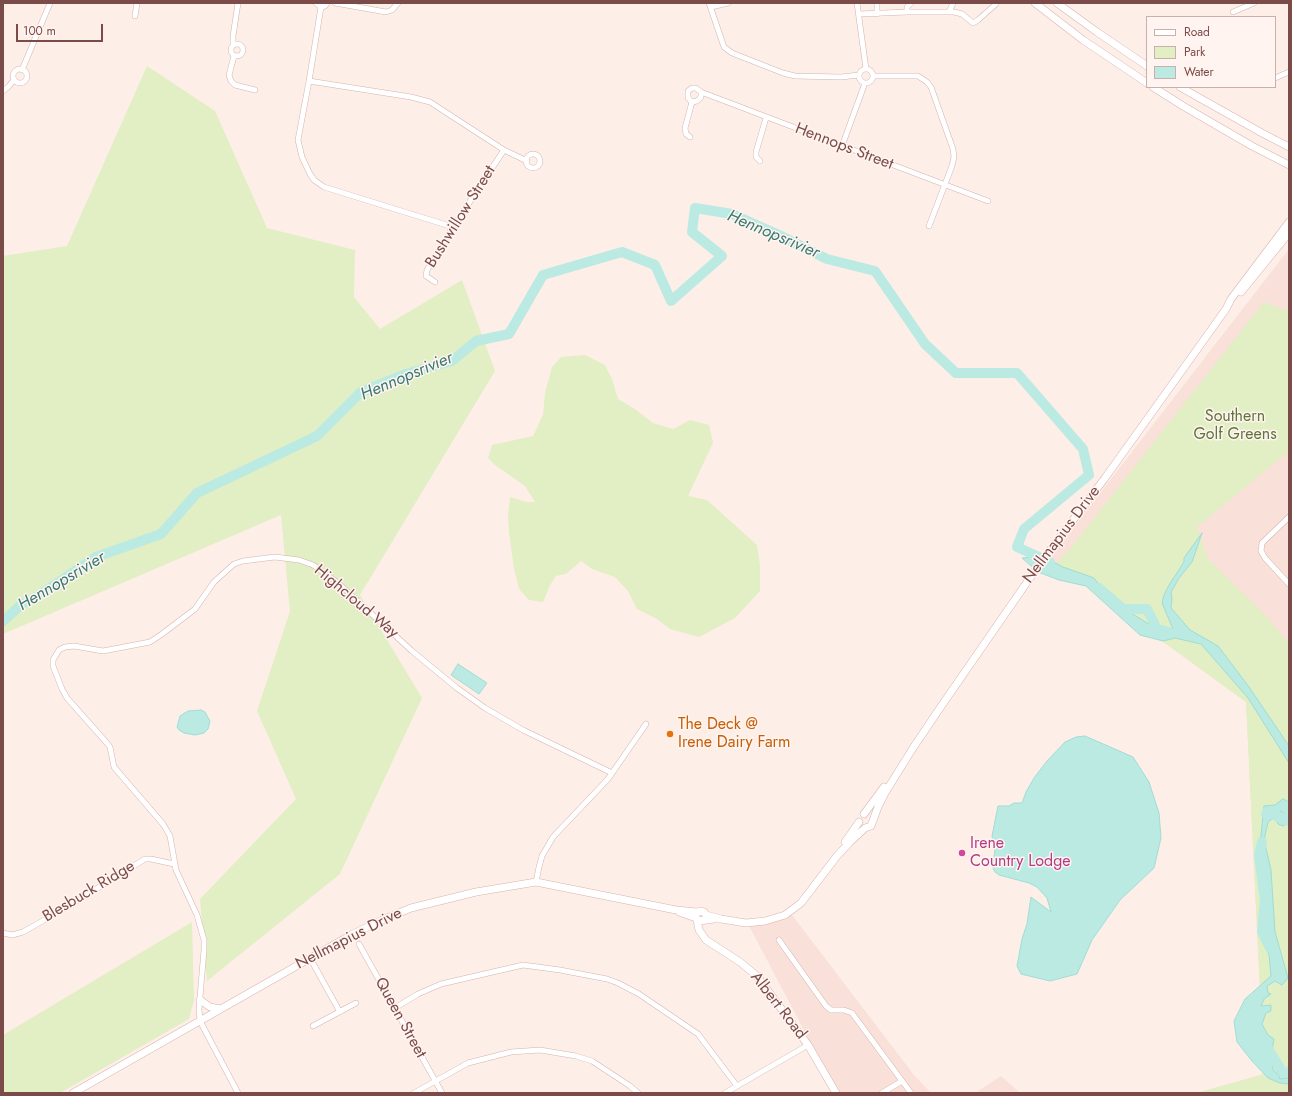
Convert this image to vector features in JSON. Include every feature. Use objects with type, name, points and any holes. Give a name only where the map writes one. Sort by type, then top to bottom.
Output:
[{"type":"main road","points":[[1035,3],[1083,40],[1146,82]]},
{"type":"main road","points":[[1057,3],[1146,65]]},
{"type":"main road","points":[[1155,88],[1182,106],[1252,146],[1289,165]]},
{"type":"main road","points":[[1182,88],[1289,147]]},
{"type":"main road","name":"Nellmapius Drive","points":[[1226,309],[1231,299],[1289,222]]},
{"type":"main road","name":"Nellmapius Drive","points":[[873,819],[881,800],[902,764],[1047,554],[1226,309],[1255,276],[1289,233]]},
{"type":"main road","name":"Nellmapius Drive","points":[[864,814],[902,764]]},
{"type":"main road","points":[[864,814],[869,815],[873,819],[871,826],[865,828],[862,827],[859,822],[860,817],[864,814]]},
{"type":"main road","name":"Nellmapius Drive","points":[[73,1093],[310,958],[375,923],[405,910],[476,892],[536,882],[676,910],[701,917],[739,923],[765,922],[785,915],[801,903],[837,856],[859,822]]},
{"type":"main road","name":"Nellmapius Drive","points":[[837,856],[865,828]]},
{"type":"main road","name":"Albert Road","points":[[701,917],[702,936],[713,945],[740,962],[757,976],[808,1045],[836,1093]]},
{"type":"main road","points":[[200,1000],[210,1007],[220,1009]]},
{"type":"street","points":[[22,70],[50,3]]},
{"type":"street","points":[[135,16],[136,3]]},
{"type":"street","points":[[234,56],[231,54],[230,50],[233,45],[238,3]]},
{"type":"street","points":[[316,3],[320,7]]},
{"type":"street","points":[[320,7],[325,6],[327,3]]},
{"type":"street","points":[[335,3],[386,12],[392,10],[398,3]]},
{"type":"street","points":[[728,3],[710,5],[724,47],[732,53],[782,73],[795,76],[841,77],[859,75]]},
{"type":"street","points":[[857,3],[866,69]]},
{"type":"street","points":[[877,3],[877,14]]},
{"type":"street","points":[[907,12],[907,7],[911,3]]},
{"type":"street","points":[[950,12],[953,3]]},
{"type":"street","points":[[1233,12],[1254,3]]},
{"type":"street","points":[[859,14],[950,12],[962,14],[973,23],[996,4]]},
{"type":"street","points":[[320,7],[298,144],[302,157],[314,180],[324,188],[335,192],[453,227]]},
{"type":"street","points":[[233,45],[240,45],[243,50],[240,56],[234,56]]},
{"type":"street","points":[[234,56],[228,75],[231,82],[235,85],[256,90]]},
{"type":"street","points":[[3,91],[14,80],[14,72],[19,69],[22,70]]},
{"type":"street","points":[[859,75],[862,70],[866,69]]},
{"type":"street","points":[[842,146],[865,83],[870,81],[872,76],[871,71],[866,69]]},
{"type":"street","points":[[14,80],[20,83],[25,80],[26,74],[22,70]]},
{"type":"street","points":[[1276,78],[1289,72]]},
{"type":"street","points":[[859,75],[860,80],[865,83]]},
{"type":"street","points":[[872,76],[918,76],[927,82],[931,88],[953,149],[954,161],[929,226]]},
{"type":"street","points":[[309,81],[412,97],[430,102],[504,150],[527,161]]},
{"type":"street","points":[[692,88],[696,88],[701,92],[701,97],[699,100],[692,102],[688,98],[688,91],[692,88]]},
{"type":"street","name":"Hennops Street","points":[[701,92],[766,118],[988,201]]},
{"type":"street","points":[[690,138],[686,134],[685,128],[692,102]]},
{"type":"street","points":[[760,161],[756,157],[756,152],[766,118]]},
{"type":"street","name":"Bushwillow Street","points":[[435,282],[426,276],[427,270],[453,227],[504,150]]},
{"type":"street","points":[[1289,517],[1266,539],[1261,546],[1261,551],[1265,558],[1289,584]]},
{"type":"street","name":"Highcloud Way","points":[[200,1021],[204,950],[202,928],[174,864],[172,841],[166,829],[115,768],[110,747],[67,698],[54,672],[53,660],[59,650],[69,646],[104,652],[150,642],[195,608],[212,585],[232,565],[243,561],[282,558],[299,560],[313,564],[338,583],[412,651],[456,688],[485,708],[523,730],[612,772]]},
{"type":"street","points":[[536,882],[542,856],[553,837],[608,779],[646,724]]},
{"type":"street","name":"Blesbuck Ridge","points":[[4,934],[15,935],[23,932],[144,860],[151,859],[174,864]]},
{"type":"street","points":[[779,940],[826,1006],[831,1010],[844,1010],[852,1013],[911,1093]]},
{"type":"street","name":"Queen Street","points":[[359,944],[442,1093]]},
{"type":"street","points":[[310,958],[340,1012]]},
{"type":"street","points":[[394,1008],[418,994],[442,984],[523,965],[607,979],[639,994],[698,1034],[737,1086]]},
{"type":"street","points":[[313,1026],[356,1003]]},
{"type":"street","points":[[200,1021],[238,1093]]},
{"type":"street","points":[[725,1093],[808,1045]]},
{"type":"street","points":[[414,1093],[468,1063],[512,1052],[540,1050],[576,1056],[592,1061],[638,1093]]},
{"type":"street","points":[[882,1093],[902,1081]]},
{"type":"shaded area","points":[[1289,249],[1289,1093],[1197,1093],[1264,1074],[1246,702],[1049,559]]},
{"type":"shaded area","points":[[789,911],[914,1075],[931,1093],[837,1093],[747,922]]},
{"type":"shaded area","points":[[1001,1076],[1020,1093],[975,1093]]},
{"type":"green space","points":[[147,66],[215,111],[267,228],[355,250],[354,297],[380,329],[462,280],[495,371],[360,595],[422,698],[340,874],[207,981],[200,899],[296,799],[257,711],[290,611],[281,515],[3,634],[3,256],[67,246]]},
{"type":"green space","name":"Southern Golf Greens","points":[[1264,302],[1289,311],[1289,451],[1197,527],[1208,559],[1266,616],[1289,644],[1289,1093],[1197,1093],[1264,1074],[1246,702],[1055,565],[1070,549]]},
{"type":"green space","points":[[585,355],[605,365],[612,379],[618,399],[635,409],[653,423],[673,429],[690,420],[709,425],[713,443],[688,496],[707,500],[757,545],[760,565],[760,591],[735,618],[699,637],[670,629],[657,619],[637,609],[628,591],[615,577],[592,569],[581,561],[566,574],[556,576],[550,585],[543,602],[529,600],[519,589],[514,569],[509,532],[508,517],[510,497],[526,502],[535,502],[525,486],[495,465],[488,458],[492,445],[533,436],[543,415],[545,393],[552,367],[561,357]]},
{"type":"green space","points":[[192,922],[194,1000],[189,1019],[60,1093],[3,1093],[3,1035]]},
{"type":"water","points":[[1202,533],[1192,562],[1179,578],[1171,592],[1171,608],[1190,630],[1218,646],[1249,687],[1289,746],[1289,763],[1248,698],[1201,644],[1175,638],[1163,641],[1140,635],[1086,586],[1059,580],[1038,572],[1022,558],[1042,556],[1063,567],[1094,578],[1106,594],[1121,607],[1157,629],[1173,629],[1162,603],[1164,595],[1184,562],[1184,558]]},
{"type":"water","points":[[458,664],[487,683],[479,694],[451,675]]},
{"type":"water","points":[[201,710],[205,712],[210,721],[208,729],[204,733],[195,735],[184,733],[179,730],[177,727],[180,716],[188,711]]},
{"type":"water","points":[[1085,736],[1133,757],[1149,782],[1159,813],[1161,838],[1154,868],[1120,900],[1092,940],[1077,974],[1050,981],[1021,974],[1017,966],[1022,939],[1027,924],[1031,897],[1051,912],[1047,898],[1037,887],[1029,883],[999,875],[995,872],[993,868],[995,848],[992,836],[998,806],[1009,806],[1014,803],[1022,803],[1034,778],[1047,761],[1065,742],[1076,737]]},
{"type":"water","points":[[1283,799],[1289,802],[1289,818],[1281,811],[1278,817],[1279,821],[1283,822],[1285,825],[1283,826],[1278,824],[1276,820],[1272,819],[1268,822],[1264,840],[1271,870],[1275,932],[1288,978],[1282,985],[1275,981],[1267,986],[1268,993],[1271,994],[1264,999],[1261,1006],[1271,1005],[1271,1011],[1266,1013],[1262,1024],[1268,1035],[1274,1039],[1272,1051],[1273,1070],[1279,1075],[1280,1079],[1289,1078],[1289,1084],[1280,1083],[1268,1078],[1252,1061],[1237,1042],[1234,1021],[1245,999],[1271,976],[1269,955],[1265,944],[1262,881],[1259,855],[1264,806],[1275,805]]},
{"type":"waterway","name":"Hennopsrivier","points":[[3,621],[22,604],[35,598],[96,557],[161,534],[197,493],[317,436],[361,392],[406,374],[452,361],[476,341],[509,334],[543,275],[622,252],[655,265],[671,301],[722,256],[692,232],[695,208],[732,214],[827,259],[875,271],[925,344],[956,373],[1017,373],[1083,449],[1089,475],[1024,529],[1017,547],[1050,562]]},
{"type":"waterway","name":"Hennopsrivier","points":[[1099,588],[1123,609],[1147,609],[1157,629],[1169,632]]},
{"type":"waterway","name":"Hennopsrivier","points":[[1266,814],[1267,812],[1289,821]]},
{"type":"waterway","name":"Hennopsrivier","points":[[1262,842],[1259,855],[1265,900],[1262,931],[1270,948]]},
{"type":"waterway","name":"Hennopsrivier","points":[[1265,1044],[1283,1073],[1289,1072]]},
{"type":"place","name":"The Deck @ Irene Dairy Farm","points":[[670,734]]},
{"type":"place","name":"Irene Country Lodge","points":[[962,853]]}]
